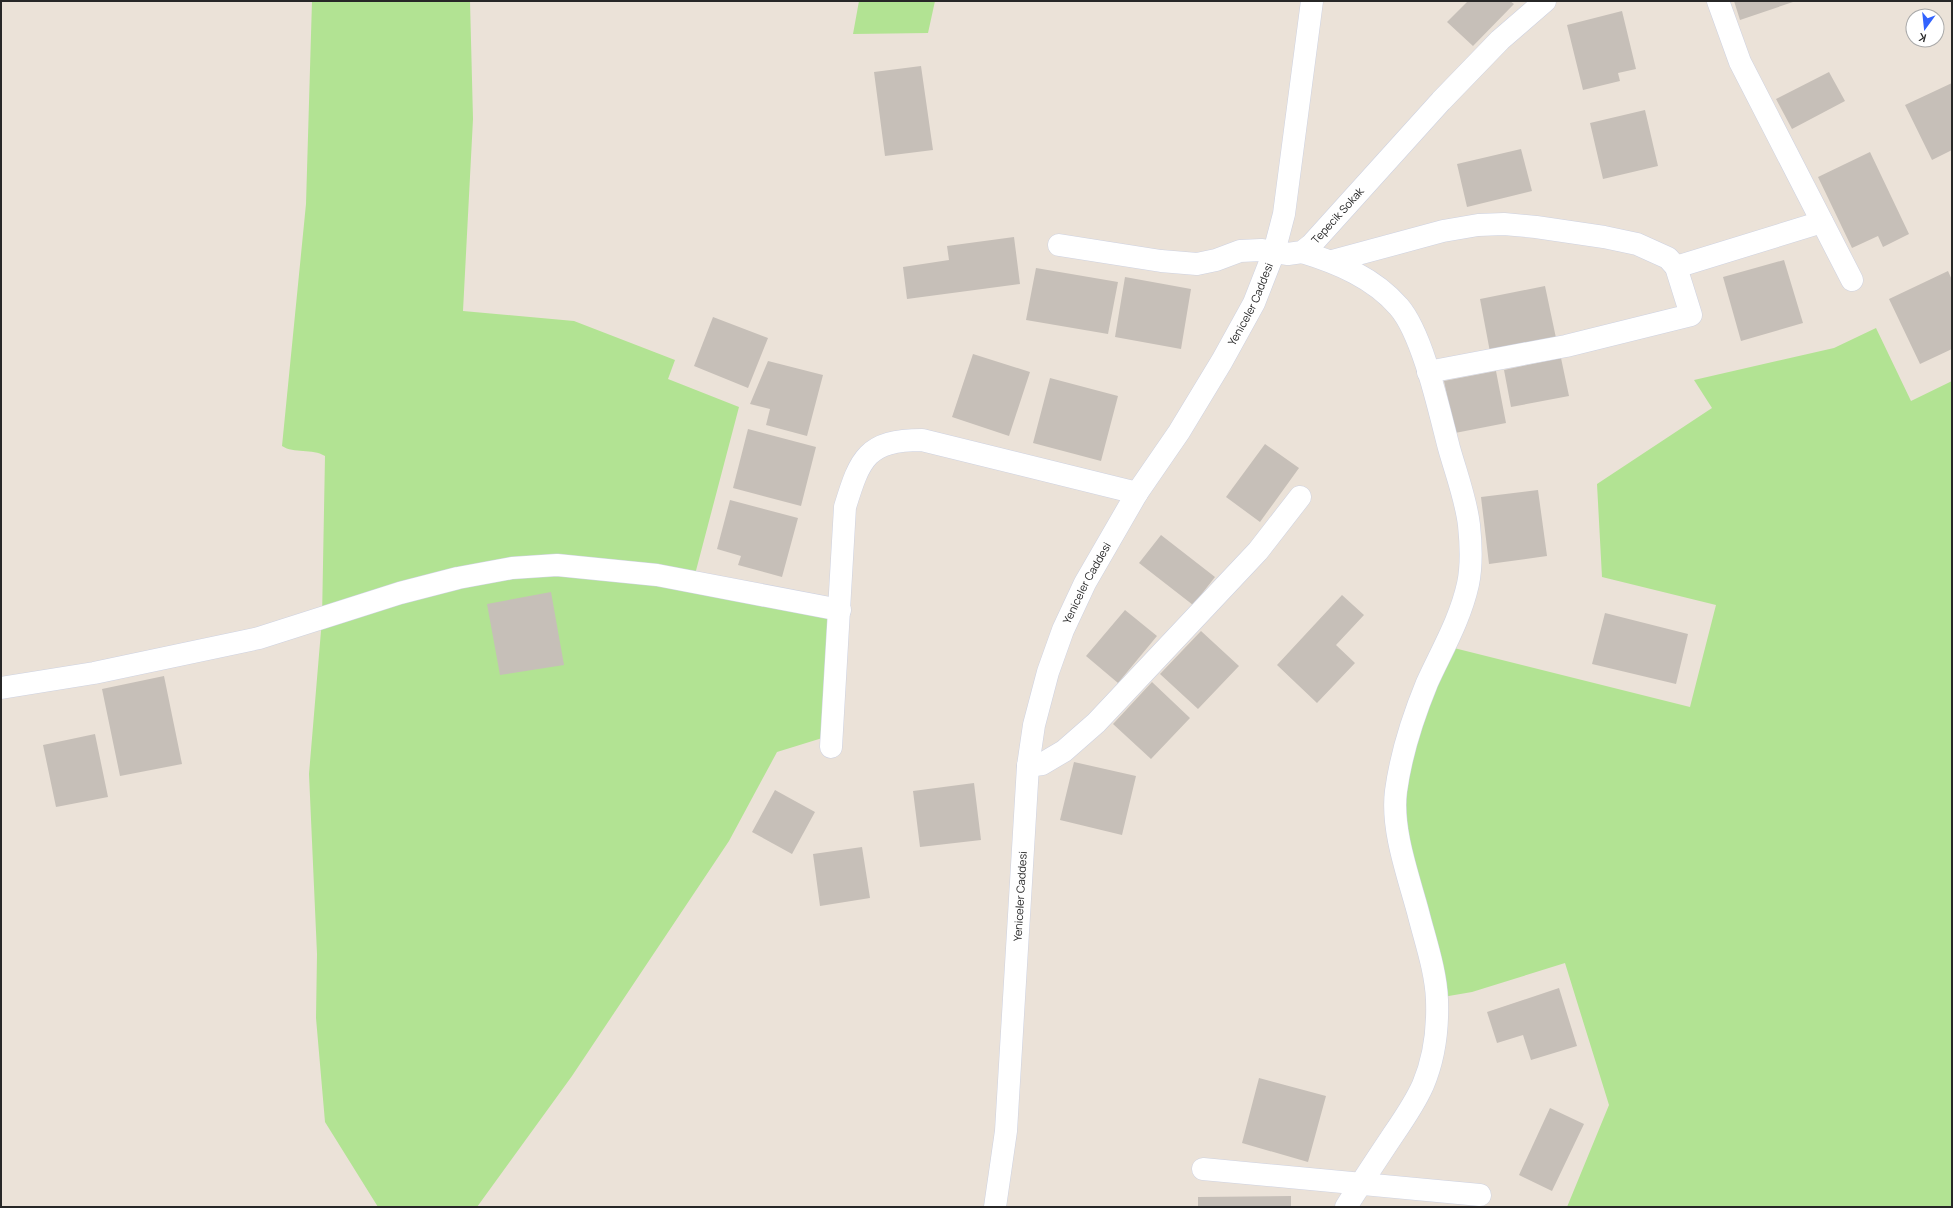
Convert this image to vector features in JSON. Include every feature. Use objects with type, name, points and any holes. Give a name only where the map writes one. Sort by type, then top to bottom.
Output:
[{"type":"street","name":"Yeniceler Caddesi","points":[[995,1207],[1006,1131],[1028,766],[1036,718],[1048,672],[1063,630],[1085,583],[1137,493],[1179,432],[1222,361],[1254,303],[1274,252],[1284,214],[1312,1]]},
{"type":"street","name":"Tepecik Sokak","points":[[1059,245],[1161,261],[1197,264],[1216,260],[1240,251],[1261,250],[1288,254],[1302,252],[1311,245],[1379,168],[1494,46],[1545,1]]},
{"type":"street","points":[[1718,1],[1740,62],[1852,280]]},
{"type":"street","points":[[1676,267],[1822,222]]},
{"type":"street","points":[[1332,261],[1443,231],[1478,225],[1504,224],[1589,235],[1637,244],[1668,258],[1676,267],[1691,315],[1566,346],[1428,372]]},
{"type":"street","points":[[1302,252],[1332,261],[1383,290],[1401,309],[1417,339],[1428,372],[1469,524],[1471,556],[1468,582],[1461,608],[1413,720],[1400,765],[1395,794],[1396,818],[1402,853],[1432,965],[1437,998],[1437,1018],[1433,1050],[1424,1083],[1414,1102],[1346,1207]]},
{"type":"street","points":[[831,747],[845,507],[855,473],[864,459],[878,447],[899,440],[922,440],[1137,493]]},
{"type":"street","points":[[1028,766],[1042,764],[1064,751],[1096,723],[1258,551],[1300,497]]},
{"type":"street","points":[[1,688],[94,673],[259,638],[400,593],[458,578],[512,568],[557,565],[657,575],[840,610]]},
{"type":"street","points":[[1203,1169],[1480,1195]]},
{"type":"green space","points":[[312,1],[470,1],[473,119],[463,311],[574,321],[675,360],[668,379],[739,407],[693,582],[840,610],[832,735],[777,752],[729,841],[572,1076],[477,1207],[378,1207],[325,1122],[316,1018],[317,954],[309,774],[322,619],[325,456],[314,452],[292,450],[282,446],[306,204]]},
{"type":"green space","points":[[859,1],[935,1],[928,33],[853,34]]},
{"type":"green space","points":[[1876,328],[1911,401],[1952,381],[1952,1207],[1567,1207],[1609,1105],[1565,963],[1472,992],[1437,998],[1395,794],[1446,646],[1690,707],[1716,605],[1602,577],[1597,484],[1712,408],[1694,380],[1834,348]]},
{"type":"building","points":[[1468,1],[1510,1],[1514,4],[1473,46],[1447,22]]},
{"type":"building","points":[[1734,1],[1796,1],[1740,20]]},
{"type":"building","points":[[1622,11],[1636,69],[1618,73],[1620,81],[1583,90],[1567,25]]},
{"type":"building","points":[[921,66],[933,150],[885,156],[874,72]]},
{"type":"building","points":[[1829,72],[1845,101],[1792,129],[1776,99]]},
{"type":"building","points":[[1952,83],[1952,150],[1932,160],[1905,105]]},
{"type":"building","points":[[1645,110],[1658,166],[1603,179],[1590,123]]},
{"type":"building","points":[[1521,149],[1532,191],[1467,207],[1457,164]]},
{"type":"building","points":[[1870,152],[1909,234],[1883,247],[1878,236],[1852,248],[1818,177]]},
{"type":"building","points":[[1014,237],[1020,284],[907,299],[903,267],[949,260],[947,246]]},
{"type":"building","points":[[1784,260],[1803,323],[1741,341],[1723,277]]},
{"type":"building","points":[[1036,268],[1118,282],[1108,334],[1026,320]]},
{"type":"building","points":[[1948,271],[1952,280],[1952,349],[1920,364],[1889,299]]},
{"type":"building","points":[[1125,277],[1191,289],[1181,349],[1115,337]]},
{"type":"building","points":[[1545,286],[1556,338],[1490,352],[1480,299]]},
{"type":"building","points":[[713,317],[768,338],[748,388],[694,366]]},
{"type":"building","points":[[973,354],[1030,372],[1009,436],[952,417]]},
{"type":"building","points":[[1561,358],[1569,396],[1511,407],[1504,370]]},
{"type":"building","points":[[768,361],[823,375],[807,436],[766,425],[770,409],[750,404]]},
{"type":"building","points":[[1496,371],[1506,423],[1455,433],[1444,381]]},
{"type":"building","points":[[1050,378],[1118,396],[1101,461],[1033,443]]},
{"type":"building","points":[[748,429],[816,447],[801,506],[733,488]]},
{"type":"building","points":[[1265,444],[1299,468],[1260,522],[1226,497]]},
{"type":"building","points":[[1538,490],[1547,556],[1489,564],[1481,497]]},
{"type":"building","points":[[730,500],[798,518],[782,577],[738,565],[741,556],[717,549]]},
{"type":"building","points":[[1161,535],[1215,577],[1193,605],[1139,563]]},
{"type":"building","points":[[551,592],[564,665],[500,675],[487,604]]},
{"type":"building","points":[[1342,595],[1364,615],[1336,645],[1355,663],[1317,703],[1277,665]]},
{"type":"building","points":[[1125,610],[1157,636],[1118,683],[1086,656]]},
{"type":"building","points":[[1605,613],[1688,634],[1676,684],[1592,664]]},
{"type":"building","points":[[1201,631],[1239,666],[1198,709],[1160,674]]},
{"type":"building","points":[[164,676],[182,764],[120,776],[102,689]]},
{"type":"building","points":[[1152,682],[1190,718],[1151,759],[1113,724]]},
{"type":"building","points":[[95,734],[108,797],[56,807],[43,745]]},
{"type":"building","points":[[1074,762],[1136,776],[1122,835],[1060,820]]},
{"type":"building","points":[[974,783],[981,840],[920,847],[913,791]]},
{"type":"building","points":[[775,790],[815,812],[792,854],[752,832]]},
{"type":"building","points":[[862,847],[870,898],[820,906],[813,854]]},
{"type":"building","points":[[1559,988],[1577,1046],[1531,1060],[1523,1035],[1497,1043],[1487,1012]]},
{"type":"building","points":[[1259,1078],[1326,1096],[1308,1162],[1242,1143]]},
{"type":"building","points":[[1550,1108],[1584,1124],[1552,1191],[1519,1175]]},
{"type":"building","points":[[1291,1196],[1291,1207],[1198,1207],[1198,1197]]}]
